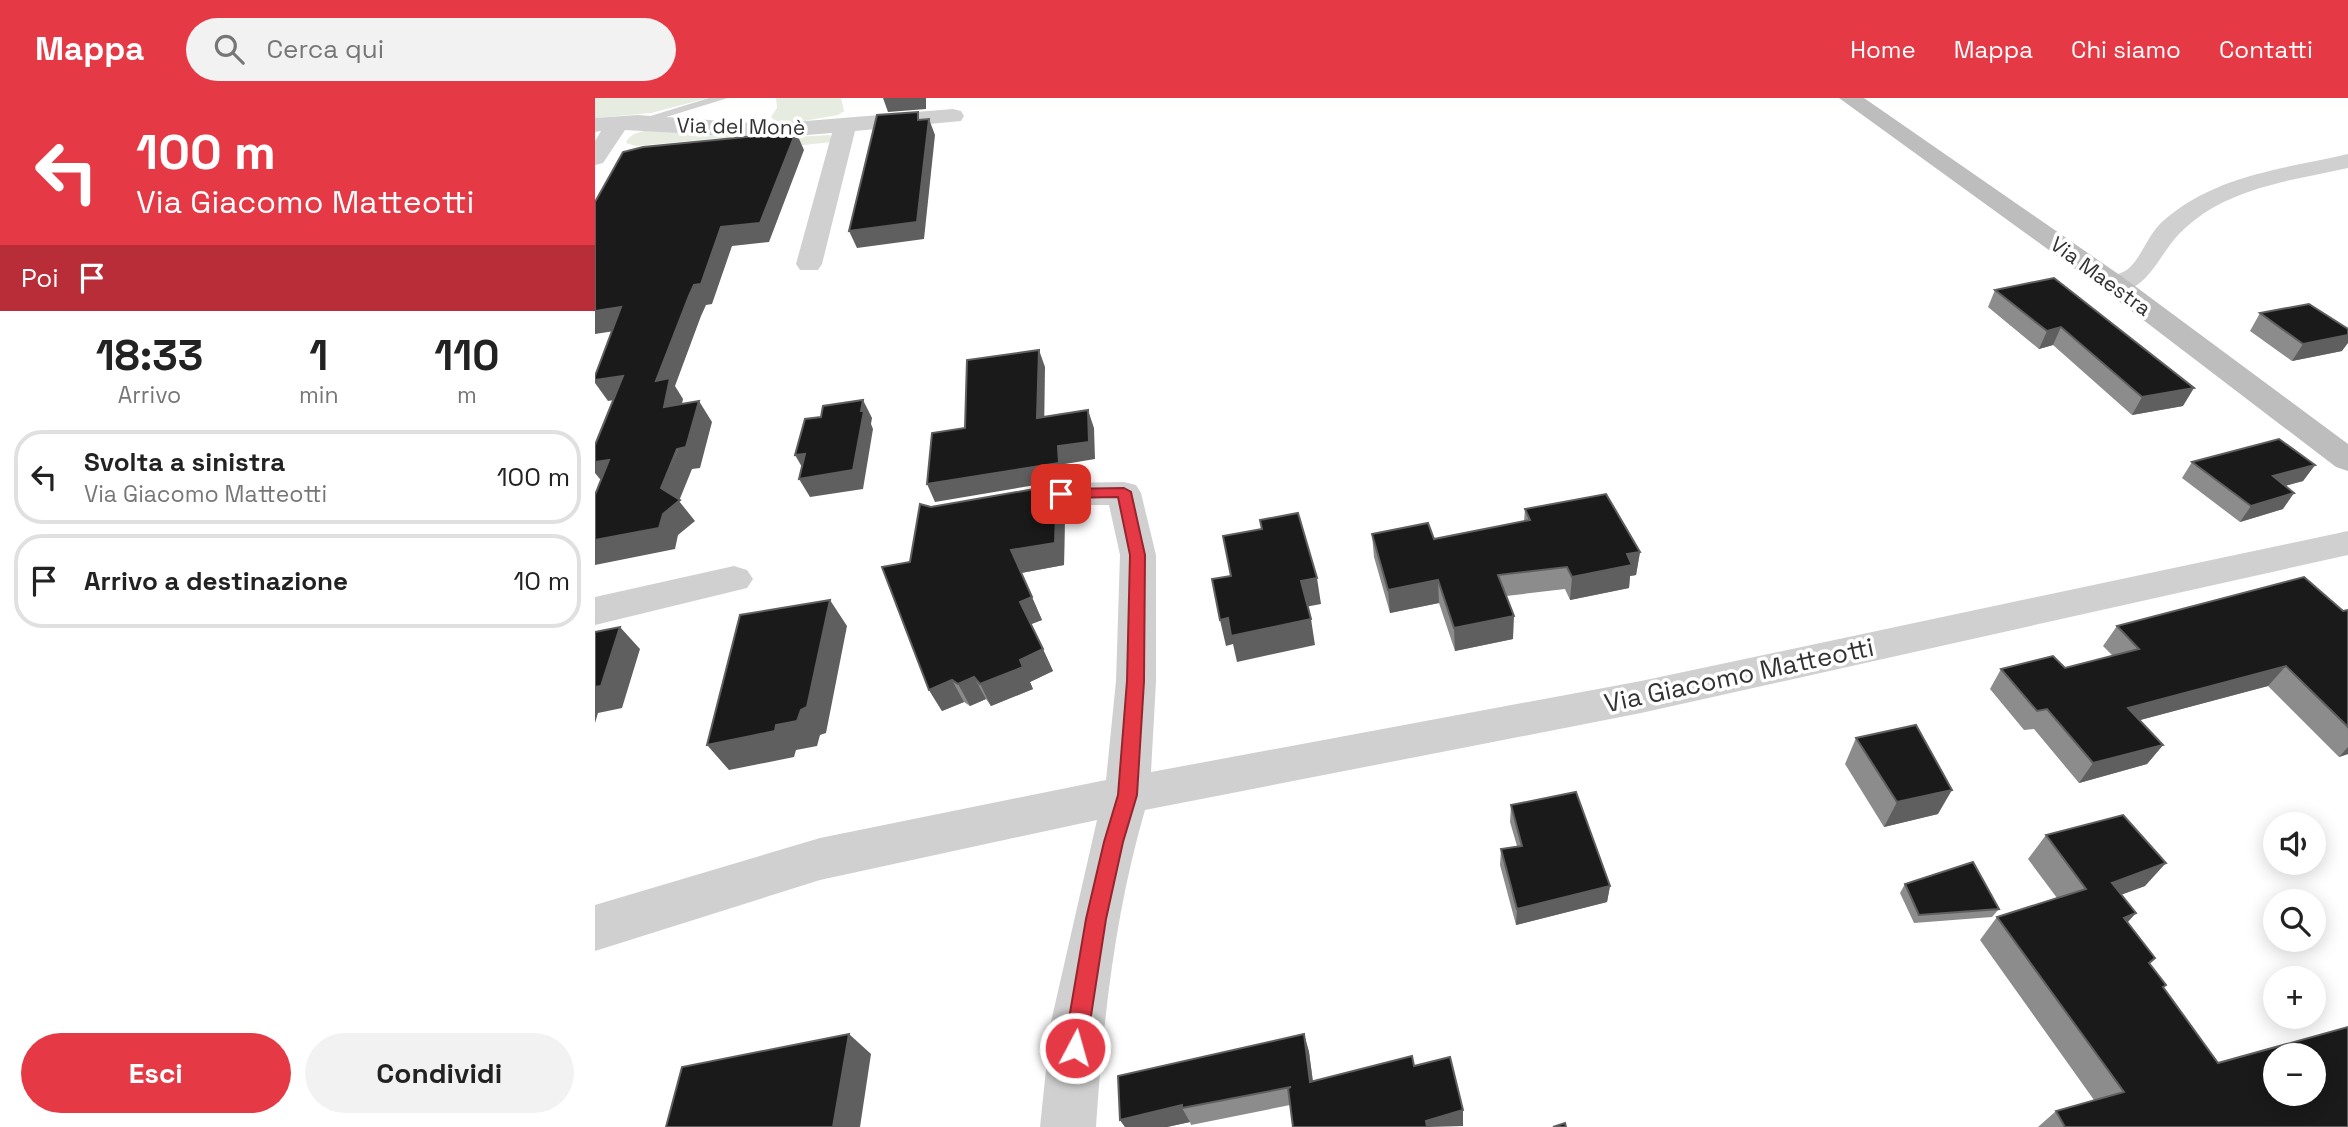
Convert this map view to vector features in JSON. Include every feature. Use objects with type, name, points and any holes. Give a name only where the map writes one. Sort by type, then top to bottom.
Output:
[{"type":"main road","name":"Via Maestra","points":[[1850,98],[2114,284],[2348,460]]},
{"type":"street","name":"Via del Monè","points":[[595,125],[628,122],[769,131],[953,116]]},
{"type":"street","points":[[595,158],[628,122]]},
{"type":"street","name":"Via del Monè","points":[[809,264],[845,125]]},
{"type":"street","points":[[2114,284],[2137,275],[2170,228],[2212,198],[2233,187],[2348,161]]},
{"type":"street","points":[[981,508],[1061,494],[1124,492],[1138,555],[1136,681],[1128,795],[1113,842],[1077,1022],[1068,1127]]},
{"type":"street","name":"Via Giacomo Matteotti","points":[[595,928],[820,859],[1128,795],[1641,697],[2348,543]]},
{"type":"street","points":[[595,611],[734,579]]},
{"type":"lane","name":"Via del Monè","points":[[628,122],[722,98]]},
{"type":"shaded area","points":[[595,98],[708,98],[651,113],[595,118]]},
{"type":"shaded area","points":[[776,98],[841,98],[844,111],[838,115],[781,125],[771,117],[777,108]]},
{"type":"shaded area","points":[[655,129],[777,138],[830,135],[833,142],[736,152],[720,145],[721,138],[636,146],[626,143],[634,134]]},
{"type":"building","points":[[918,112],[918,120],[929,119],[917,222],[849,231],[877,115]]},
{"type":"building","points":[[796,132],[760,223],[721,227],[701,284],[694,285],[656,381],[670,378],[664,407],[699,401],[686,447],[677,449],[661,488],[680,500],[663,514],[659,528],[595,540],[595,495],[609,460],[595,462],[595,445],[623,376],[595,380],[621,307],[595,311],[595,202],[623,152],[643,147]]},
{"type":"building","points":[[2054,278],[2194,388],[2142,397],[2061,327],[2047,331],[1995,290]]},
{"type":"building","points":[[2309,304],[2348,329],[2348,335],[2303,344],[2260,313]]},
{"type":"building","points":[[1039,350],[1037,418],[1088,410],[1089,442],[1058,446],[1059,463],[927,484],[932,433],[965,428],[967,360]]},
{"type":"building","points":[[863,400],[861,411],[864,411],[853,470],[799,479],[805,454],[795,455],[805,419],[821,417],[823,406]]},
{"type":"building","points":[[2279,439],[2315,465],[2273,476],[2294,493],[2251,506],[2192,462]]},
{"type":"building","points":[[1057,485],[1055,543],[1011,550],[1032,597],[1020,602],[1043,649],[1020,660],[1023,667],[980,684],[974,677],[958,684],[952,680],[929,690],[882,567],[910,562],[920,504],[931,507]]},
{"type":"building","points":[[1606,494],[1640,552],[1627,554],[1632,565],[1572,577],[1567,567],[1498,575],[1514,616],[1454,628],[1438,580],[1388,590],[1372,534],[1428,523],[1434,539],[1530,520],[1525,509]]},
{"type":"building","points":[[1298,513],[1317,578],[1301,581],[1311,619],[1231,636],[1228,618],[1220,620],[1212,579],[1231,576],[1223,536],[1262,529],[1260,520]]},
{"type":"building","points":[[2304,577],[2343,611],[2348,610],[2348,727],[2286,666],[2128,708],[2163,745],[2093,763],[2047,709],[2037,711],[2001,669],[2053,656],[2065,668],[2139,649],[2117,626]]},
{"type":"building","points":[[830,600],[807,707],[801,710],[797,721],[776,725],[775,731],[707,745],[740,615]]},
{"type":"building","points":[[620,627],[601,686],[595,687],[595,632]]},
{"type":"building","points":[[1916,725],[1952,790],[1897,802],[1856,738]]},
{"type":"building","points":[[1576,792],[1610,886],[1517,909],[1501,849],[1522,846],[1511,805]]},
{"type":"building","points":[[2123,815],[2166,863],[2112,883],[2136,913],[2124,918],[2155,958],[2149,963],[2166,985],[2163,987],[2218,1063],[2263,1051],[2263,1106],[2326,1106],[2326,1043],[2290,1043],[2348,1027],[2348,1127],[2065,1127],[2056,1111],[2124,1092],[1997,917],[2086,889],[2046,835]]},
{"type":"building","points":[[1973,862],[1999,909],[1919,915],[1905,884]]},
{"type":"building","points":[[849,1034],[833,1127],[666,1127],[682,1067]]},
{"type":"building","points":[[1304,1034],[1310,1082],[1412,1056],[1414,1066],[1450,1057],[1463,1110],[1426,1121],[1427,1127],[1293,1127],[1288,1088],[1291,1087],[1182,1108],[1182,1105],[1120,1120],[1118,1076]]},
{"type":"route","points":[[1061,494],[1124,492],[1138,555],[1136,681],[1128,795],[1113,842],[1096,919],[1077,1022],[1075,1048]]}]
